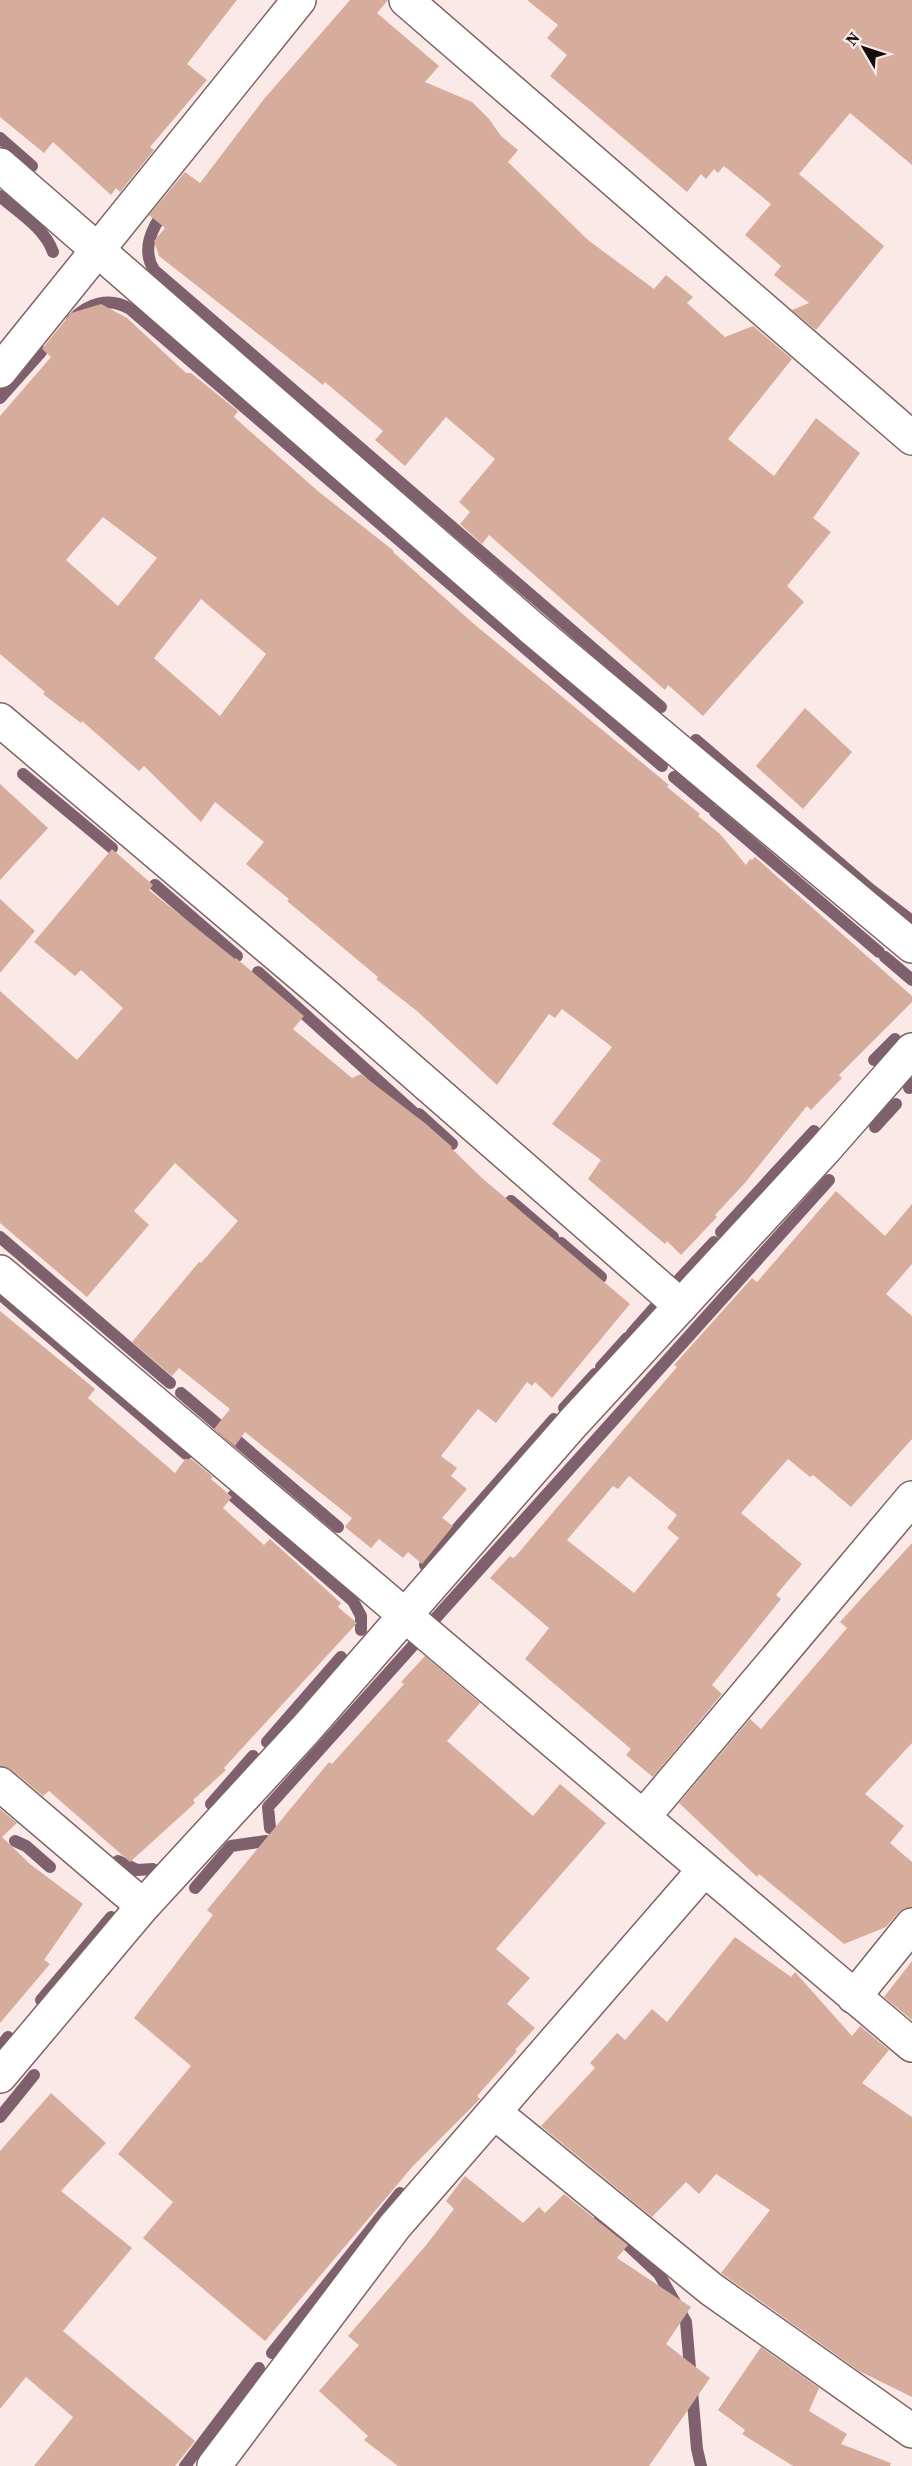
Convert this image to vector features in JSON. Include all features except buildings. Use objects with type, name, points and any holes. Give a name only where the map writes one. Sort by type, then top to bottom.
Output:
[{"type":"street","points":[[0,371],[299,0]]},
{"type":"street","points":[[406,0],[912,438]]},
{"type":"street","points":[[0,165],[533,629],[912,946]]},
{"type":"street","points":[[0,720],[325,995],[681,1306]]},
{"type":"street","points":[[0,2076],[143,1906],[305,1730],[573,1423],[826,1148],[912,1050]]},
{"type":"street","points":[[0,1272],[644,1816],[703,1871],[912,2045]]},
{"type":"street","points":[[644,1816],[912,1498]]},
{"type":"street","points":[[0,1784],[143,1906]]},
{"type":"street","points":[[214,2466],[395,2226],[703,1871]]},
{"type":"street","points":[[854,1996],[912,1925]]},
{"type":"street","points":[[494,2112],[711,2289],[912,2431]]},
{"type":"waterway","points":[[0,138],[32,166]]},
{"type":"waterway","points":[[0,196],[44,235],[53,252]]},
{"type":"waterway","points":[[165,210],[152,231],[148,247],[150,262],[154,270],[661,707]]},
{"type":"waterway","points":[[72,320],[84,310],[99,304],[114,303],[130,309],[662,766]]},
{"type":"waterway","points":[[0,398],[41,352]]},
{"type":"waterway","points":[[696,740],[870,889],[912,921]]},
{"type":"waterway","points":[[23,774],[112,848]]},
{"type":"waterway","points":[[674,777],[710,807]]},
{"type":"waterway","points":[[715,812],[879,952]]},
{"type":"waterway","points":[[155,885],[237,956]]},
{"type":"waterway","points":[[885,957],[912,980]]},
{"type":"waterway","points":[[258,972],[413,1112]]},
{"type":"waterway","points":[[874,1060],[895,1039]]},
{"type":"waterway","points":[[909,1088],[912,1084]]},
{"type":"waterway","points":[[875,1127],[896,1104]]},
{"type":"waterway","points":[[419,1114],[452,1144]]},
{"type":"waterway","points":[[721,1232],[814,1131]]},
{"type":"waterway","points":[[434,1620],[829,1180]]},
{"type":"waterway","points":[[511,1201],[553,1237]]},
{"type":"waterway","points":[[0,1237],[170,1383]]},
{"type":"waterway","points":[[671,1288],[714,1242]]},
{"type":"waterway","points":[[561,1243],[601,1277]]},
{"type":"waterway","points":[[0,1294],[186,1454]]},
{"type":"waterway","points":[[632,1333],[655,1307]]},
{"type":"waterway","points":[[601,1367],[627,1338]]},
{"type":"waterway","points":[[564,1408],[595,1374]]},
{"type":"waterway","points":[[181,1393],[338,1527]]},
{"type":"waterway","points":[[425,1565],[554,1419]]},
{"type":"waterway","points":[[233,1496],[353,1601],[361,1616],[361,1630]]},
{"type":"waterway","points":[[270,1828],[268,1807],[418,1640]]},
{"type":"waterway","points":[[267,1742],[341,1657]]},
{"type":"waterway","points":[[211,1804],[253,1756]]},
{"type":"waterway","points":[[15,1841],[26,1846],[50,1867]]},
{"type":"waterway","points":[[195,1888],[231,1846],[266,1841]]},
{"type":"waterway","points":[[118,1861],[137,1870],[153,1869]]},
{"type":"waterway","points":[[41,2000],[111,1917]]},
{"type":"waterway","points":[[0,2047],[8,2037]]},
{"type":"waterway","points":[[0,2117],[34,2075]]},
{"type":"waterway","points":[[272,2353],[400,2193]]},
{"type":"waterway","points":[[600,2219],[659,2274],[686,2322],[697,2449],[701,2466]]},
{"type":"waterway","points":[[185,2466],[259,2368]]}]
